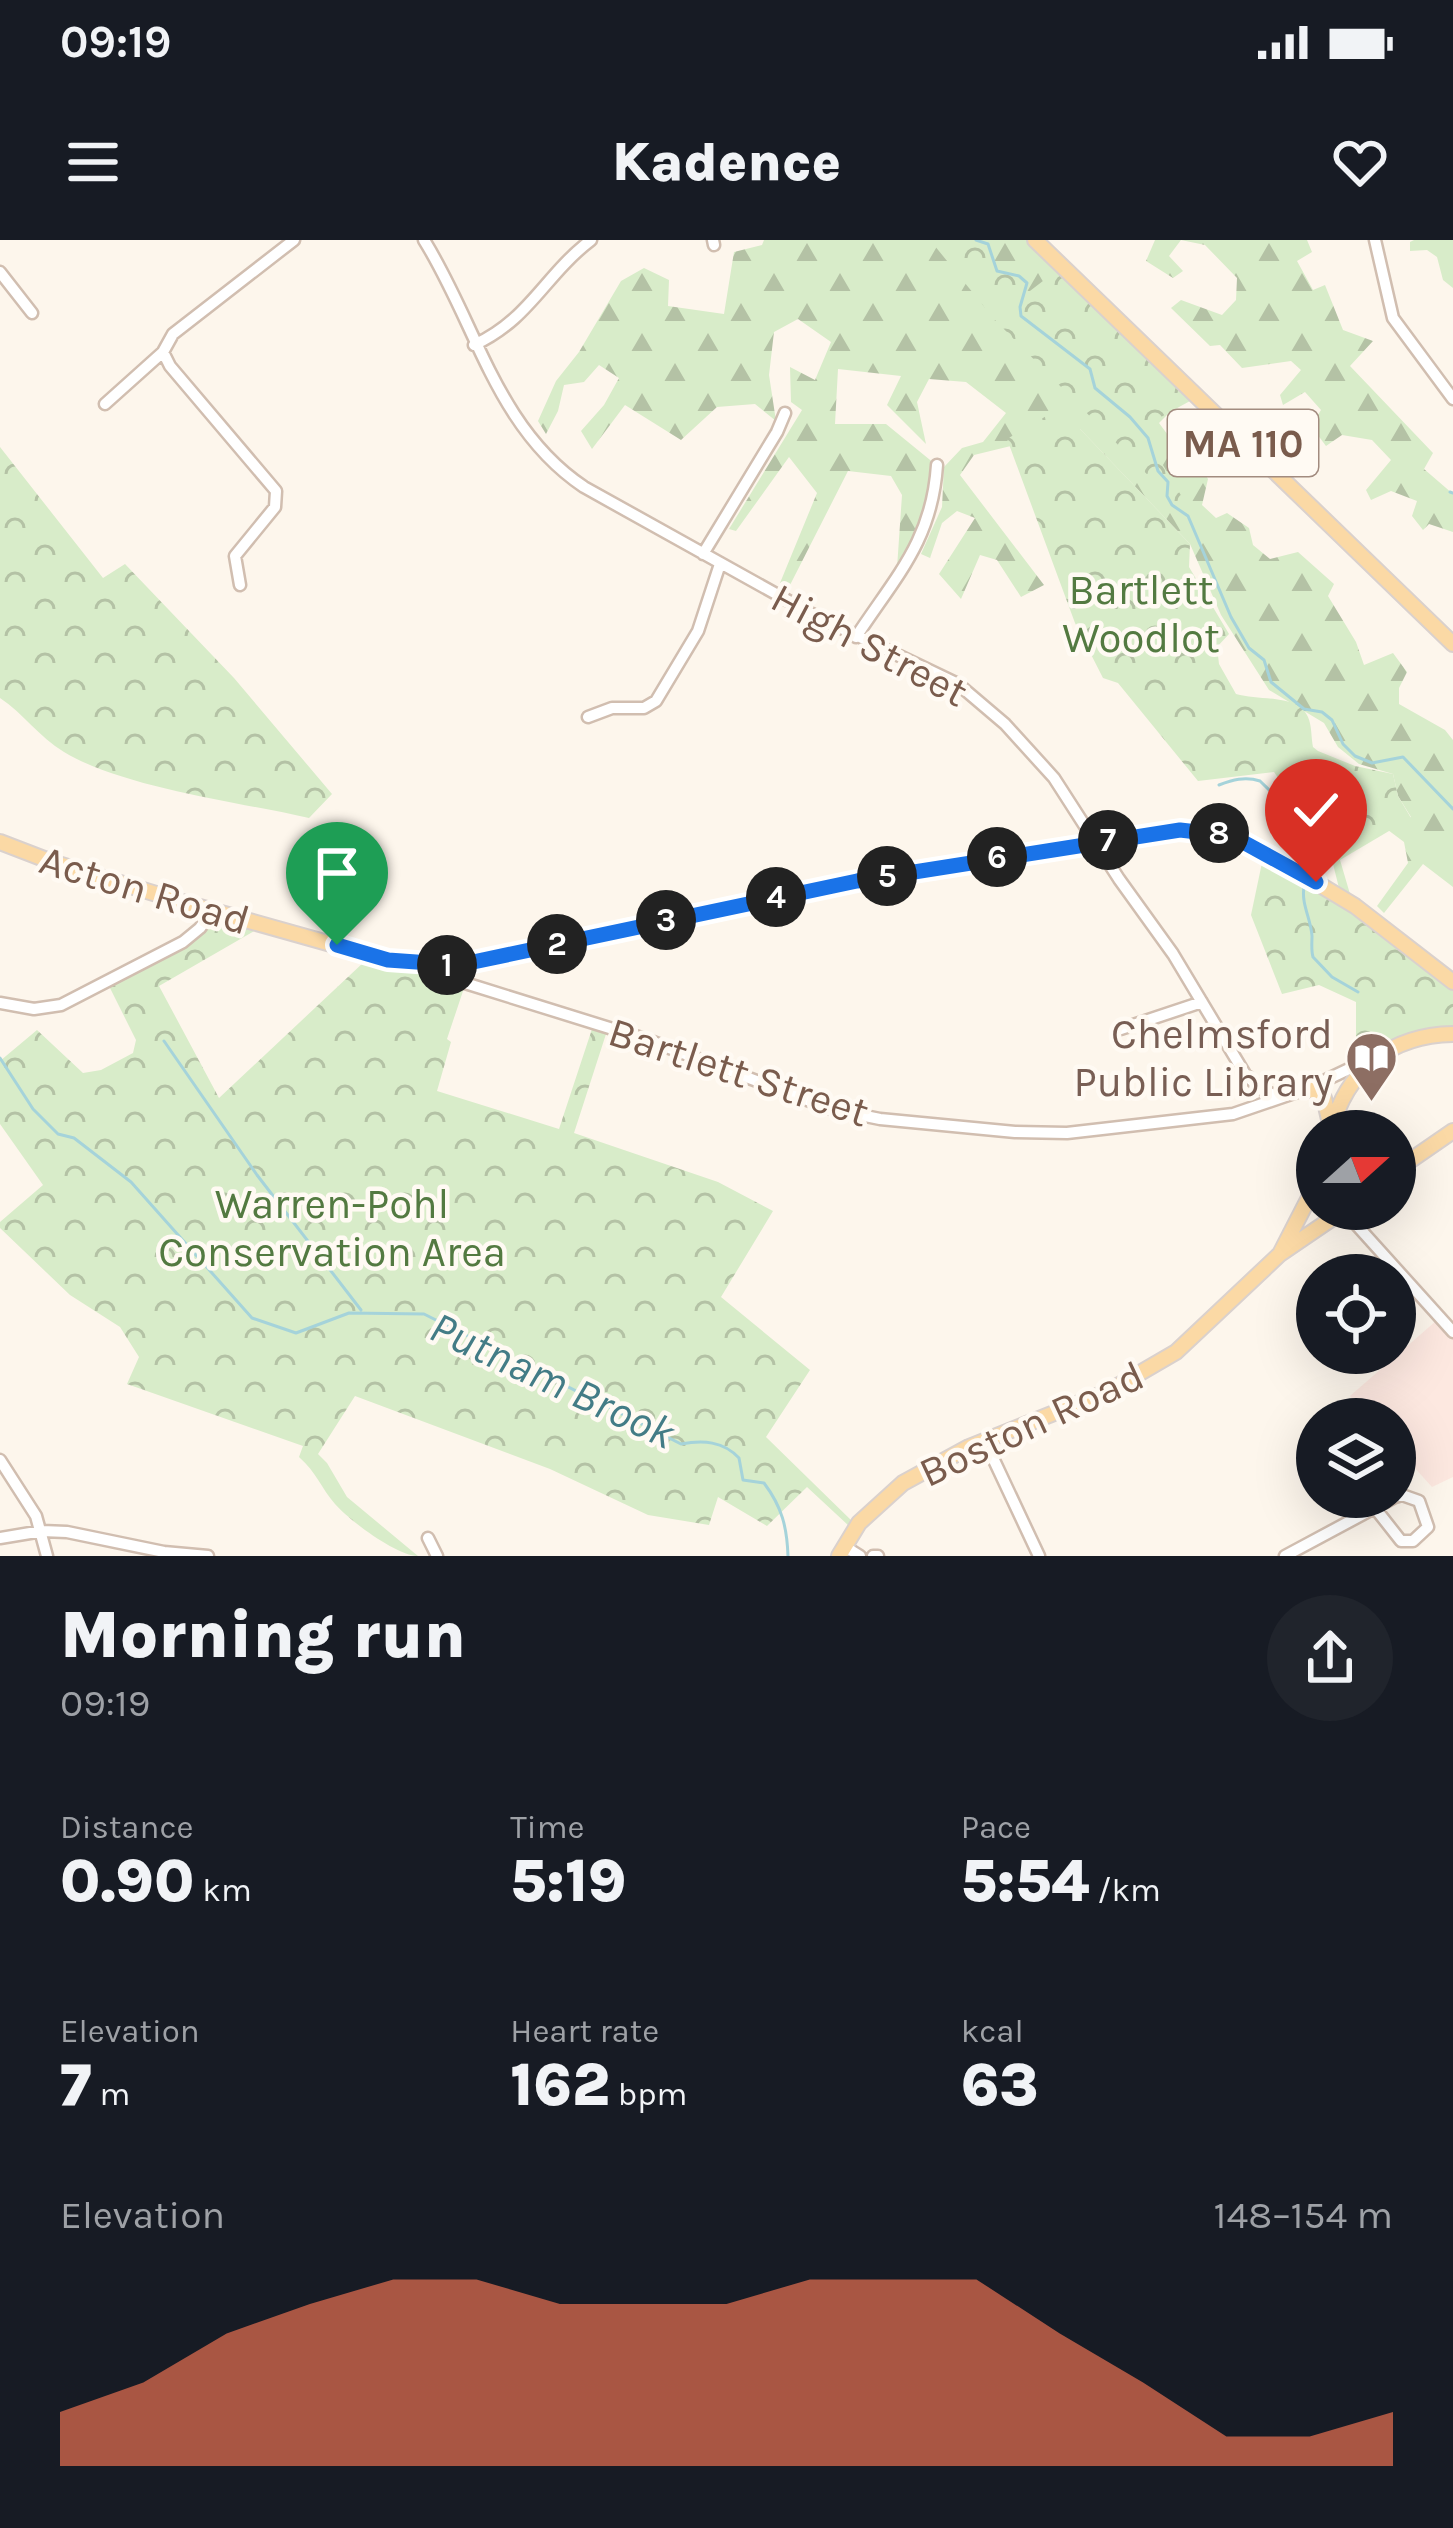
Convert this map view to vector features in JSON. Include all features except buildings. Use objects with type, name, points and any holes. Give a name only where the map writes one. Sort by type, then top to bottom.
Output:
[{"type":"main road","name":"MA 110","points":[[1035,240],[1453,644]]},
{"type":"main road","name":"Acton Road","points":[[0,842],[52,862],[388,960],[459,965],[857,881],[1180,830],[1232,836],[1354,906],[1453,982]]},
{"type":"main road","name":"Bartlett Street","points":[[1374,1057],[1404,1041],[1453,1034]]},
{"type":"main road","points":[[1340,1110],[1350,1087],[1374,1057]]},
{"type":"main road","points":[[1309,1088],[1324,1098],[1327,1110]]},
{"type":"main road","points":[[1416,1157],[1453,1132]]},
{"type":"main road","points":[[1280,1255],[1296,1223]]},
{"type":"main road","name":"Boston Road","points":[[841,1551],[859,1523],[924,1470],[1109,1391],[1176,1352],[1280,1255],[1315,1230]]},
{"type":"street","points":[[105,404],[163,352],[173,334],[294,240]]},
{"type":"street","name":"High Street","points":[[424,240],[451,286],[474,345],[518,422],[548,460],[584,488],[703,554],[856,637],[958,684],[1032,750],[1202,1002],[1245,1074],[1280,1099]]},
{"type":"street","points":[[474,345],[512,324],[569,256],[590,240]]},
{"type":"street","points":[[1375,240],[1393,318],[1453,399]]},
{"type":"street","points":[[0,272],[32,313]]},
{"type":"street","points":[[163,352],[276,491],[275,507],[235,556],[240,585]]},
{"type":"street","points":[[703,554],[785,413]]},
{"type":"street","points":[[856,637],[901,576],[929,520],[937,465]]},
{"type":"street","points":[[588,717],[612,708],[644,708],[656,701],[698,631],[720,563]]},
{"type":"street","points":[[0,1003],[34,1010],[61,1005],[183,942],[213,910]]},
{"type":"street","name":"Bartlett Street","points":[[459,965],[465,983],[648,1040],[831,1109],[880,1119],[1067,1133],[1233,1114],[1309,1088],[1374,1057]]},
{"type":"street","points":[[1121,1029],[1202,1002]]},
{"type":"street","points":[[1361,1230],[1453,1332]]},
{"type":"street","points":[[985,1441],[1039,1556]]},
{"type":"street","points":[[0,1460],[26,1495],[47,1556]]},
{"type":"street","points":[[1409,1495],[1419,1501],[1429,1523],[1413,1541],[1396,1539],[1375,1508],[1409,1495]]},
{"type":"street","points":[[1285,1556],[1356,1518]]},
{"type":"street","points":[[0,1538],[42,1531],[208,1556]]},
{"type":"street","points":[[428,1538],[437,1556]]},
{"type":"street","points":[[841,1551],[860,1556]]},
{"type":"shaded area","points":[[1436,1321],[1453,1339],[1453,1477],[1432,1487],[1416,1469],[1416,1398],[1350,1396],[1375,1374],[1416,1374],[1416,1338]]},
{"type":"green space","points":[[764,240],[1035,240],[1190,392],[1159,423],[1179,450],[1210,425],[1216,432],[1199,465],[1208,479],[1202,505],[1216,518],[1227,513],[1249,528],[1253,545],[1270,559],[1298,552],[1334,584],[1328,596],[1364,665],[1393,653],[1407,672],[1399,688],[1399,704],[1445,730],[1453,740],[1453,887],[1423,864],[1384,913],[1377,906],[1408,863],[1404,842],[1388,830],[1411,817],[1398,796],[1393,774],[1359,764],[1338,747],[1324,723],[1269,690],[1221,615],[1190,544],[1080,429],[974,455],[960,475],[1044,585],[1021,597],[997,560],[980,555],[961,599],[939,574],[975,518],[957,511],[942,523],[930,558],[921,554],[942,507],[944,467],[962,448],[983,442],[1006,413],[966,382],[929,379],[917,402],[926,444],[887,405],[901,376],[838,369],[835,424],[886,424],[935,464],[929,520],[897,568],[902,495],[891,476],[848,471],[789,587],[780,583],[817,493],[789,457],[736,531],[729,529],[802,410],[791,402],[790,367],[815,380],[831,342],[798,319],[774,332],[769,375],[776,421],[755,404],[717,407],[681,440],[625,405],[592,449],[581,431],[619,378],[599,365],[584,382],[564,385],[546,434],[538,421],[556,381],[621,281],[644,268],[669,280],[668,306],[724,314],[734,252],[762,245]]},
{"type":"green space","points":[[930,240],[977,240],[992,264],[1024,281],[1026,294],[1056,271],[1190,401],[1141,428],[1201,529],[995,320]]},
{"type":"green space","points":[[1155,240],[1181,240],[1169,256],[1183,271],[1173,278],[1146,261]]},
{"type":"green space","points":[[1181,240],[1307,240],[1312,252],[1297,261],[1313,290],[1325,285],[1343,330],[1373,341],[1350,366],[1433,453],[1424,469],[1453,494],[1453,532],[1429,524],[1423,530],[1412,516],[1417,501],[1391,491],[1371,500],[1366,490],[1391,460],[1372,440],[1342,435],[1326,446],[1311,426],[1321,410],[1305,392],[1283,405],[1280,395],[1301,370],[1291,361],[1242,368],[1220,345],[1210,346],[1171,308],[1181,300],[1222,315],[1236,300],[1237,278],[1205,245]]},
{"type":"green space","points":[[1414,240],[1453,240],[1453,288],[1443,280],[1437,257],[1427,250],[1410,251]]},
{"type":"green space","name":"Bartlett Woodlot","points":[[1060,408],[1190,544],[1189,567],[1229,634],[1217,647],[1219,664],[1236,694],[1296,705],[1308,717],[1313,747],[1318,751],[1393,774],[1398,796],[1411,818],[1340,860],[1350,894],[1339,888],[1331,856],[1274,772],[1198,781],[1118,683],[1103,678],[1075,623],[1007,439]]},
{"type":"green space","points":[[0,447],[103,578],[125,564],[234,678],[332,794],[309,818],[149,784],[89,765],[55,746],[0,698]]},
{"type":"green space","points":[[1263,858],[1339,902],[1453,991],[1453,1029],[1411,1033],[1356,1056],[1356,1002],[1319,985],[1282,994],[1251,915]]},
{"type":"green space","name":"Warren-Pohl Conservation Area","points":[[228,922],[256,930],[159,986],[219,1098],[365,961],[413,973],[453,973],[464,988],[437,1091],[559,1129],[592,1029],[606,1034],[574,1133],[718,1182],[773,1211],[721,1297],[810,1370],[766,1437],[853,1522],[849,1526],[807,1487],[767,1526],[718,1497],[709,1525],[648,1515],[550,1469],[355,1396],[318,1454],[347,1497],[418,1556],[374,1536],[335,1504],[299,1457],[303,1446],[127,1384],[139,1357],[120,1327],[70,1295],[0,1228],[0,1222],[43,1185],[0,1124],[0,1061],[37,1030],[83,1073],[101,1070],[133,1053],[136,1040],[109,986],[172,954],[212,926]]},
{"type":"waterway","points":[[976,240],[988,244],[997,271],[1027,283],[1021,316],[1090,369],[1095,388],[1148,438],[1158,471],[1168,482],[1167,496],[1188,516],[1231,617],[1249,648],[1264,660],[1271,682],[1304,709],[1322,712],[1332,720],[1343,744],[1355,756],[1372,763],[1403,757],[1453,809]]},
{"type":"waterway","points":[[1219,785],[1260,781],[1291,818]]},
{"type":"waterway","points":[[1304,887],[1313,957],[1332,977],[1358,992]]},
{"type":"waterway","points":[[164,1041],[257,1175],[361,1310]]},
{"type":"waterway","name":"Putnam Brook","points":[[0,1058],[33,1109],[58,1134],[74,1138],[131,1182],[252,1318],[296,1333],[349,1313],[424,1314],[681,1444],[705,1442],[726,1448],[739,1458],[743,1480],[764,1483],[775,1500],[785,1526],[788,1556]]},
{"type":"place","name":"Chelmsford Public Library","points":[[1372,1103]]},
{"type":"route","points":[[337,945],[388,960],[459,965],[857,881],[1180,830],[1232,836],[1316,882]]}]
